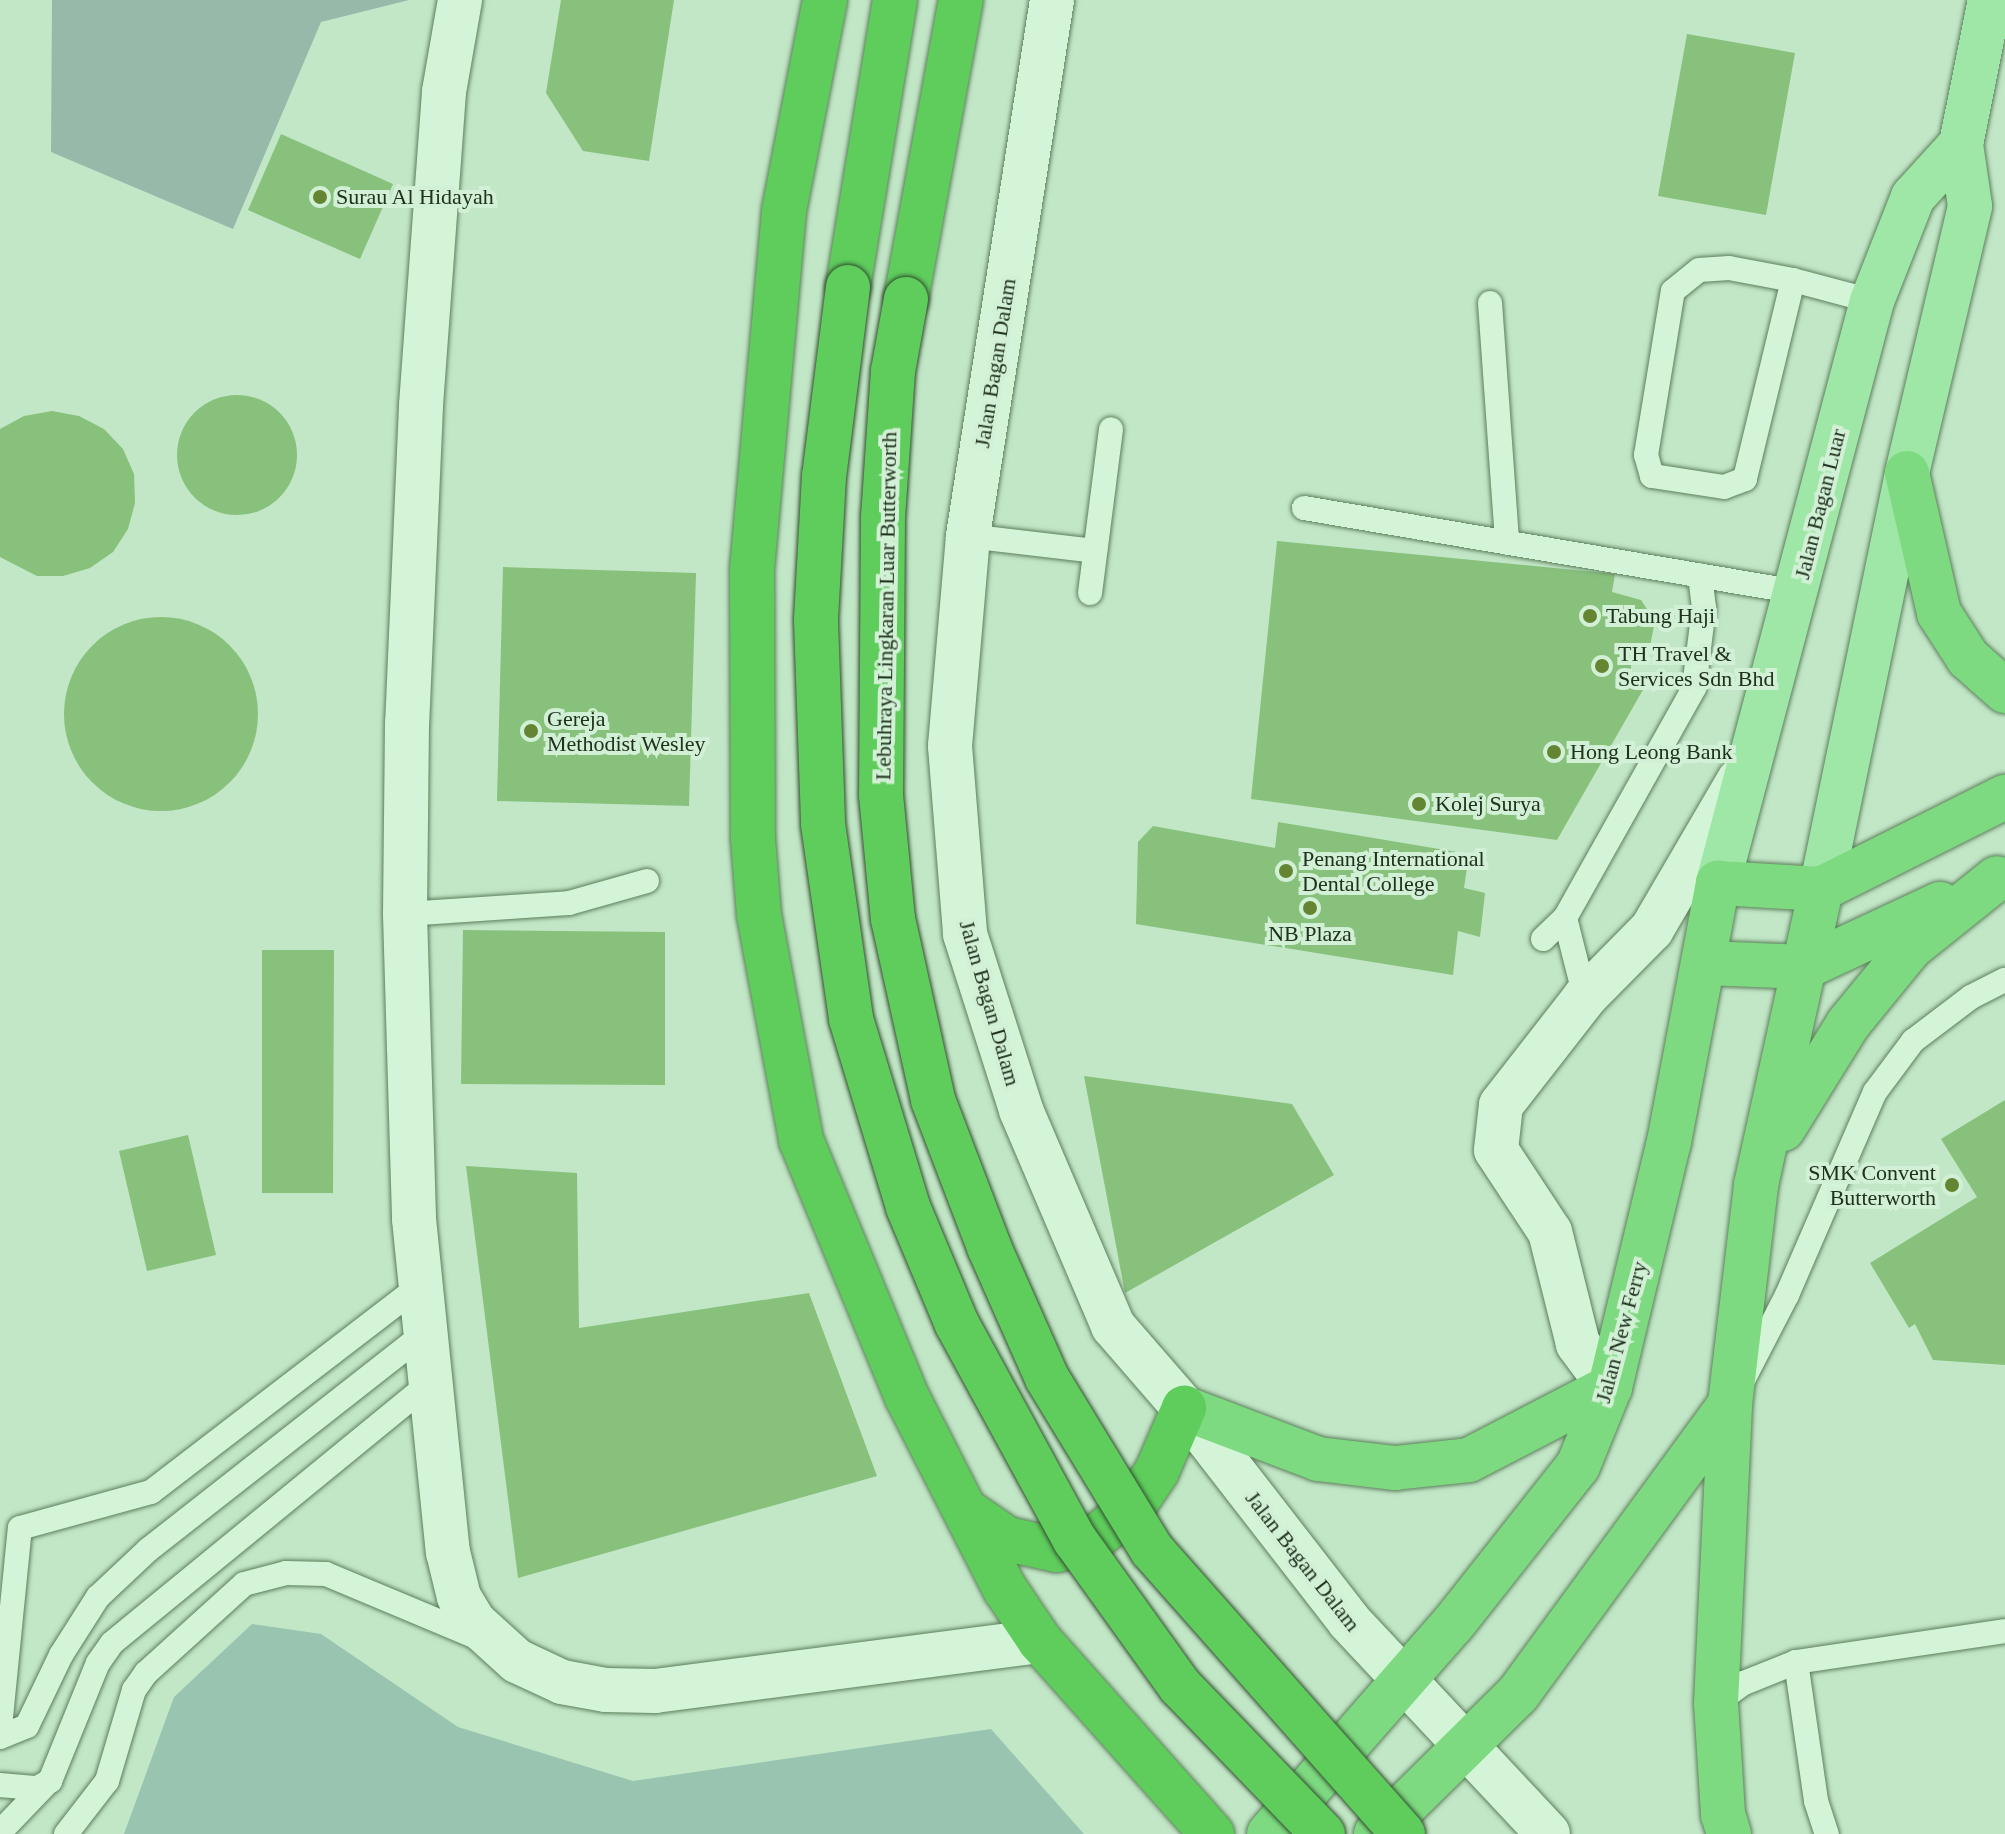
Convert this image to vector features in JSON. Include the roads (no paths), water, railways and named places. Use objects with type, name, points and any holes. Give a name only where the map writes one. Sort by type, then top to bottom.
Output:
[{"type":"highway","points":[[825,0],[784,211],[752,570],[753,839],[759,915],[801,1140],[907,1397],[960,1507],[1040,1641],[1212,1834]]},
{"type":"highway","points":[[895,0],[848,287],[824,476],[816,621],[823,824],[851,1019],[908,1207],[957,1324],[1075,1540],[1180,1686],[1323,1834]]},
{"type":"highway","name":"Lebuhraya Lingkaran Luar Butterworth","points":[[961,0],[893,371],[883,516],[881,795],[893,919],[933,1100],[989,1247],[1047,1378],[1152,1550],[1403,1834]]},
{"type":"highway","points":[[1907,473],[1939,613],[1968,658],[2005,691]]},
{"type":"highway","points":[[1718,883],[1821,889],[2005,797]]},
{"type":"highway","points":[[1705,963],[1805,967],[2001,876]]},
{"type":"highway","points":[[1756,1185],[1800,1095],[1848,1024],[1911,947],[2001,876]]},
{"type":"highway","name":"Jalan New Ferry","points":[[1269,1834],[1549,1508],[1578,1466],[1610,1387],[1669,1142],[1718,883]]},
{"type":"highway","points":[[1729,1834],[1723,1814],[1716,1703],[1730,1404],[1756,1185],[1821,889]]},
{"type":"highway","points":[[960,1507],[1007,1539],[1057,1550],[1096,1537],[1133,1507],[1157,1471],[1184,1408],[1318,1459],[1395,1468],[1469,1460],[1610,1387]]},
{"type":"highway","points":[[1376,1834],[1518,1694],[1730,1404]]},
{"type":"main road","points":[[1821,889],[1907,473],[1970,206],[1961,144],[1990,0]]},
{"type":"main road","name":"Jalan Bagan Luar","points":[[1718,883],[1872,301],[1913,197],[1961,144]]},
{"type":"street","points":[[460,0],[444,92],[421,406],[407,723],[405,914],[414,1219],[451,1567],[474,1622],[500,1647],[562,1682],[655,1691],[1040,1641]]},
{"type":"street","name":"Jalan Bagan Dalam","points":[[1052,0],[968,536],[950,746],[965,934],[1021,1110],[1113,1326],[1184,1408],[1349,1621],[1464,1748],[1548,1834]]},
{"type":"street","points":[[1610,1387],[1578,1344],[1550,1232],[1496,1150],[1501,1105],[1585,997],[1652,929],[1752,758]]},
{"type":"lane","points":[[1793,280],[1745,479],[1724,487],[1652,476],[1646,455],[1673,291],[1699,270],[1729,268],[1793,280],[1872,301]]},
{"type":"lane","points":[[1490,303],[1507,542]]},
{"type":"lane","points":[[1090,593],[1111,429]]},
{"type":"lane","points":[[1304,508],[1797,592]]},
{"type":"lane","points":[[968,536],[1095,551]]},
{"type":"lane","points":[[1543,939],[1565,918],[1694,688],[1704,608],[1700,575]]},
{"type":"lane","points":[[405,914],[569,903],[647,881]]},
{"type":"lane","points":[[1565,918],[1585,997]]},
{"type":"lane","points":[[1730,1404],[1787,1295],[1875,1092],[1913,1041],[1971,997],[2005,980]]},
{"type":"lane","points":[[0,1727],[1,1688],[20,1528],[151,1492],[422,1284]]},
{"type":"lane","points":[[0,1737],[27,1726],[61,1655],[98,1597],[148,1550],[427,1331]]},
{"type":"lane","points":[[0,1832],[50,1781],[98,1663],[112,1643],[430,1383]]},
{"type":"lane","points":[[66,1834],[107,1781],[140,1681],[244,1584],[286,1573],[326,1574],[500,1647]]},
{"type":"lane","points":[[1716,1703],[1744,1683],[1796,1662],[2005,1631]]},
{"type":"lane","points":[[1796,1662],[1816,1801],[1827,1834]]},
{"type":"lane","points":[[0,1785],[37,1788],[50,1781]]},
{"type":"place","name":"Surau Al Hidayah","points":[[320,197]]},
{"type":"place","name":"Tabung Haji","points":[[1590,616]]},
{"type":"place","name":"TH Travel & Services Sdn Bhd","points":[[1602,666]]},
{"type":"place","name":"Gereja Methodist Wesley","points":[[531,731]]},
{"type":"place","name":"Hong Leong Bank","points":[[1554,752]]},
{"type":"place","name":"Kolej Surya","points":[[1419,804]]},
{"type":"place","name":"Penang International Dental College","points":[[1286,871]]},
{"type":"place","name":"NB Plaza","points":[[1310,908]]},
{"type":"place","name":"SMK Convent Butterworth","points":[[1952,1185]]}]
